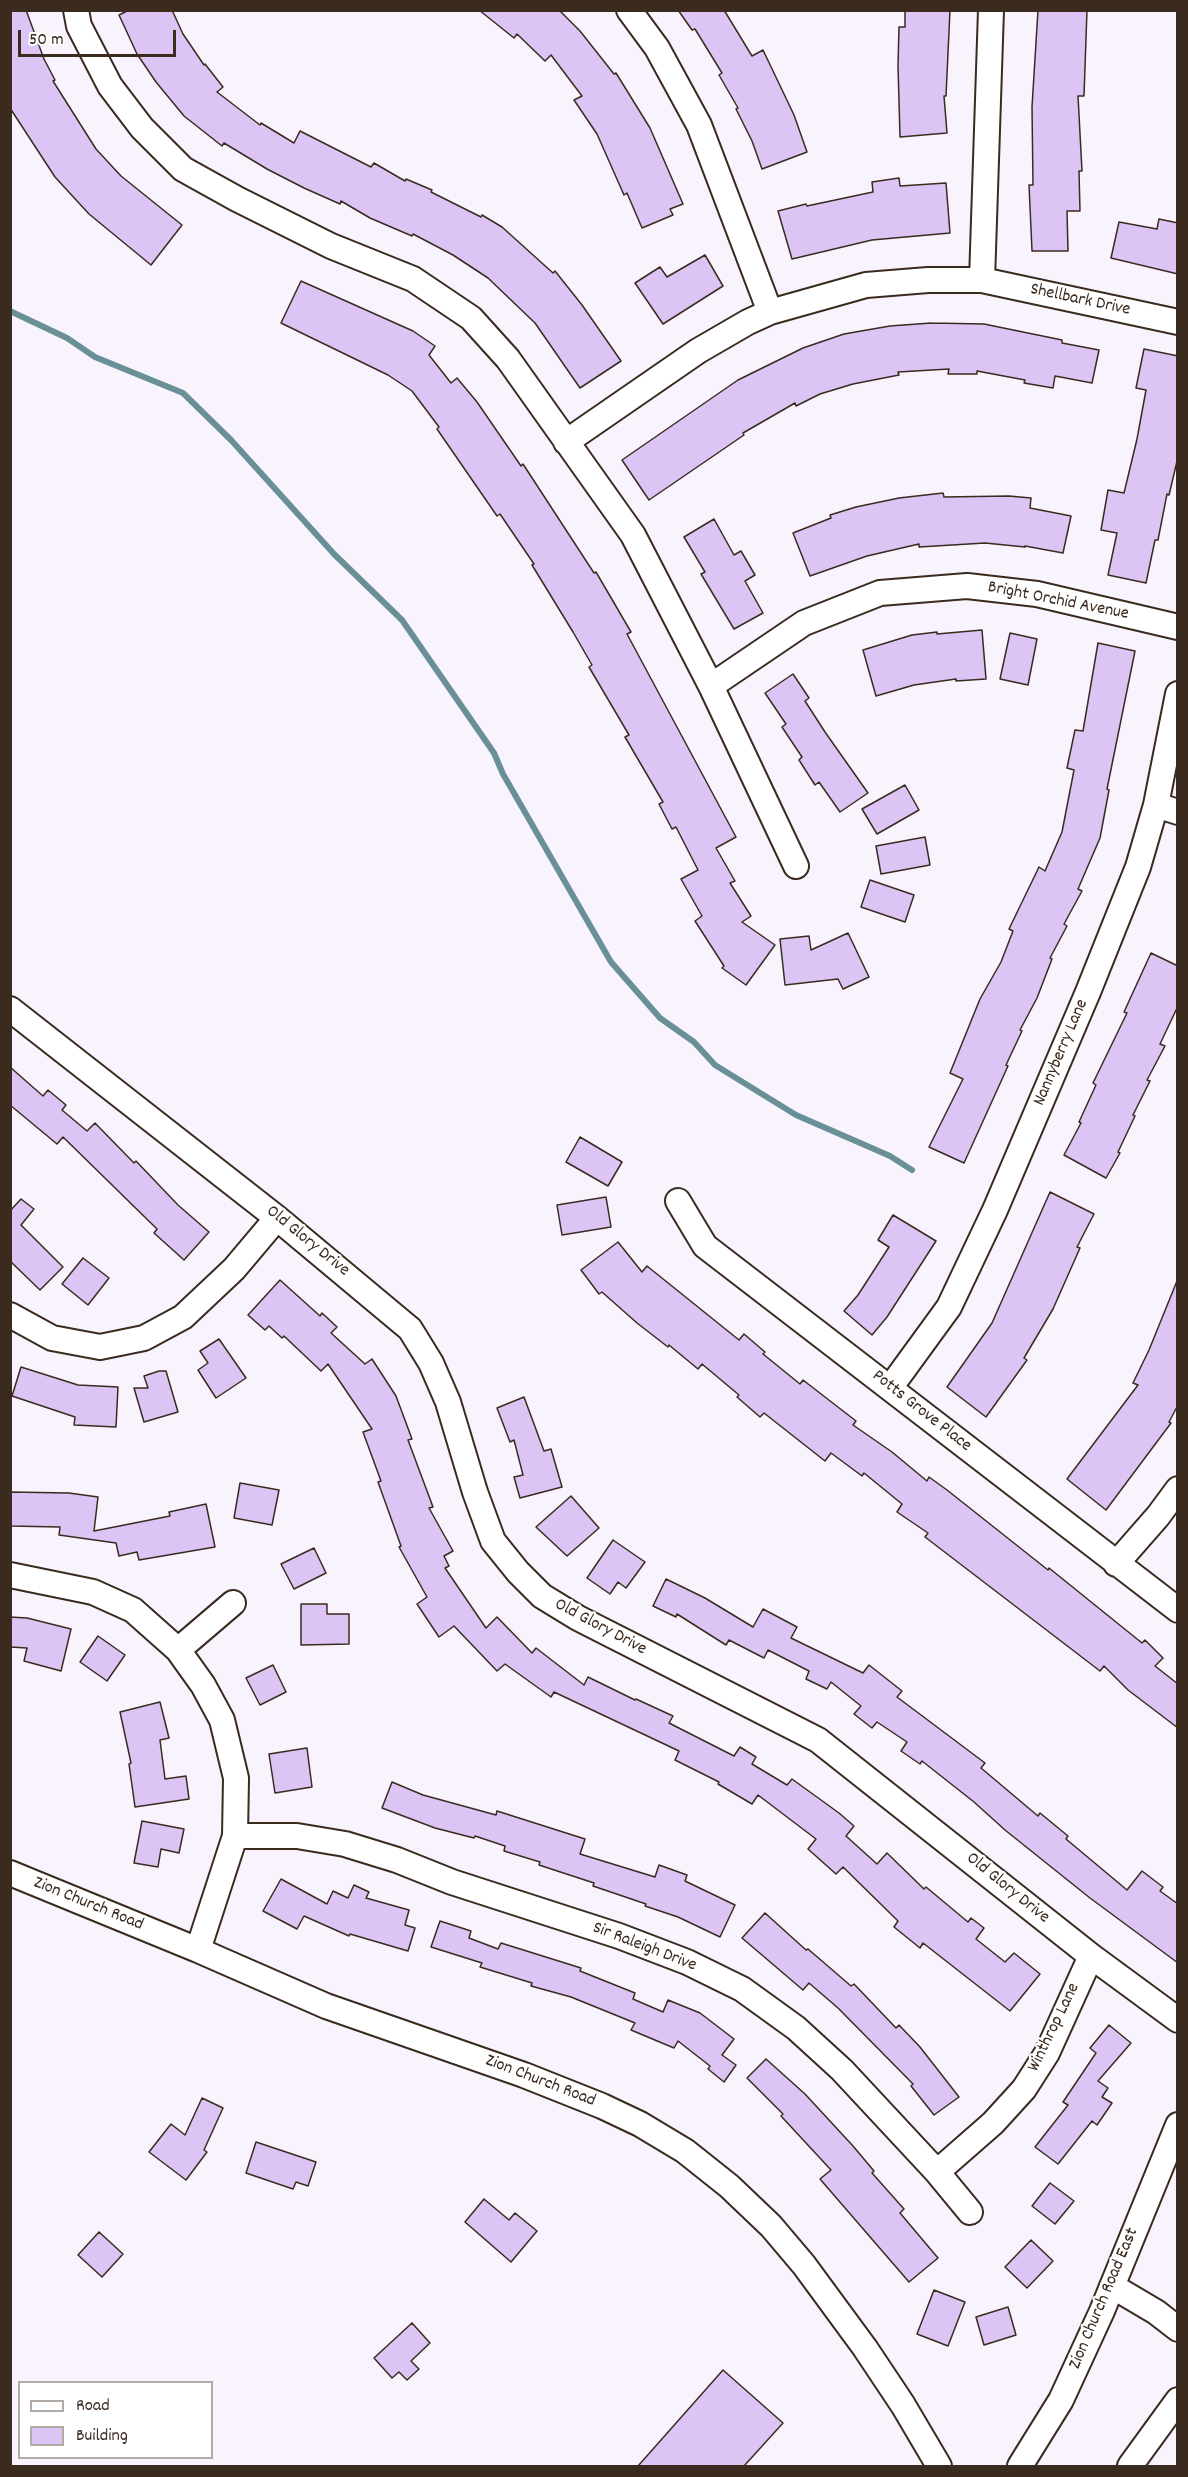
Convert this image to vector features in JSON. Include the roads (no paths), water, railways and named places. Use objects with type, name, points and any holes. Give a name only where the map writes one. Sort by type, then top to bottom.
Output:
[{"type":"street","points":[[76,10],[80,26],[110,86],[142,128],[183,169],[331,246],[413,279],[471,318],[508,359],[633,535],[711,686],[796,866]]},
{"type":"street","points":[[629,10],[657,48],[699,125],[770,312]]},
{"type":"street","points":[[982,280],[991,10]]},
{"type":"street","name":"Shellbark Drive","points":[[566,442],[698,351],[770,312],[866,285],[928,280],[982,280],[1178,322]]},
{"type":"street","name":"Bright Orchid Avenue","points":[[711,686],[804,624],[880,593],[967,586],[1036,594],[1178,627]]},
{"type":"street","name":"Nannyberry Lane","points":[[890,1388],[949,1307],[995,1210],[1138,867],[1167,809],[1178,694]]},
{"type":"street","name":"Old Glory Drive","points":[[10,1009],[277,1218],[411,1329],[430,1363],[447,1402],[493,1541],[518,1572],[542,1596],[578,1618],[818,1740],[1091,1956],[1178,2020]]},
{"type":"street","name":"Potts Grove Place","points":[[678,1202],[705,1246],[1178,1610]]},
{"type":"street","points":[[10,1315],[51,1338],[100,1347],[144,1338],[183,1317],[234,1269],[277,1218]]},
{"type":"street","points":[[1116,1564],[1178,1489]]},
{"type":"street","points":[[10,1575],[93,1592],[133,1610],[178,1650],[203,1685],[222,1720],[236,1778],[235,1836],[219,1892],[198,1950]]},
{"type":"street","points":[[178,1650],[233,1603]]},
{"type":"street","name":"Sir Raleigh Drive","points":[[235,1836],[297,1836],[345,1844],[397,1860],[452,1882],[619,1936],[687,1962],[742,1989],[796,2028],[842,2070],[937,2172],[970,2212]]},
{"type":"street","name":"Zion Church Road","points":[[10,1873],[198,1950],[326,2006],[524,2075],[602,2106],[640,2124],[685,2151],[729,2186],[771,2226],[804,2265],[865,2348],[903,2405],[939,2466]]},
{"type":"street","name":"Winthrop Lane","points":[[937,2172],[993,2123],[1024,2089],[1047,2053],[1091,1956]]},
{"type":"street","name":"Zion Church Road East","points":[[1020,2466],[1061,2400],[1112,2286],[1178,2125]]},
{"type":"street","points":[[1112,2286],[1156,2312],[1178,2329]]},
{"type":"street","points":[[1130,2466],[1178,2400]]},
{"type":"waterway","points":[[10,311],[67,338],[95,357],[183,393],[231,440],[334,554],[402,620],[494,753],[503,774],[611,962],[660,1018],[694,1042],[715,1065],[796,1115],[890,1156],[912,1170]]}]
